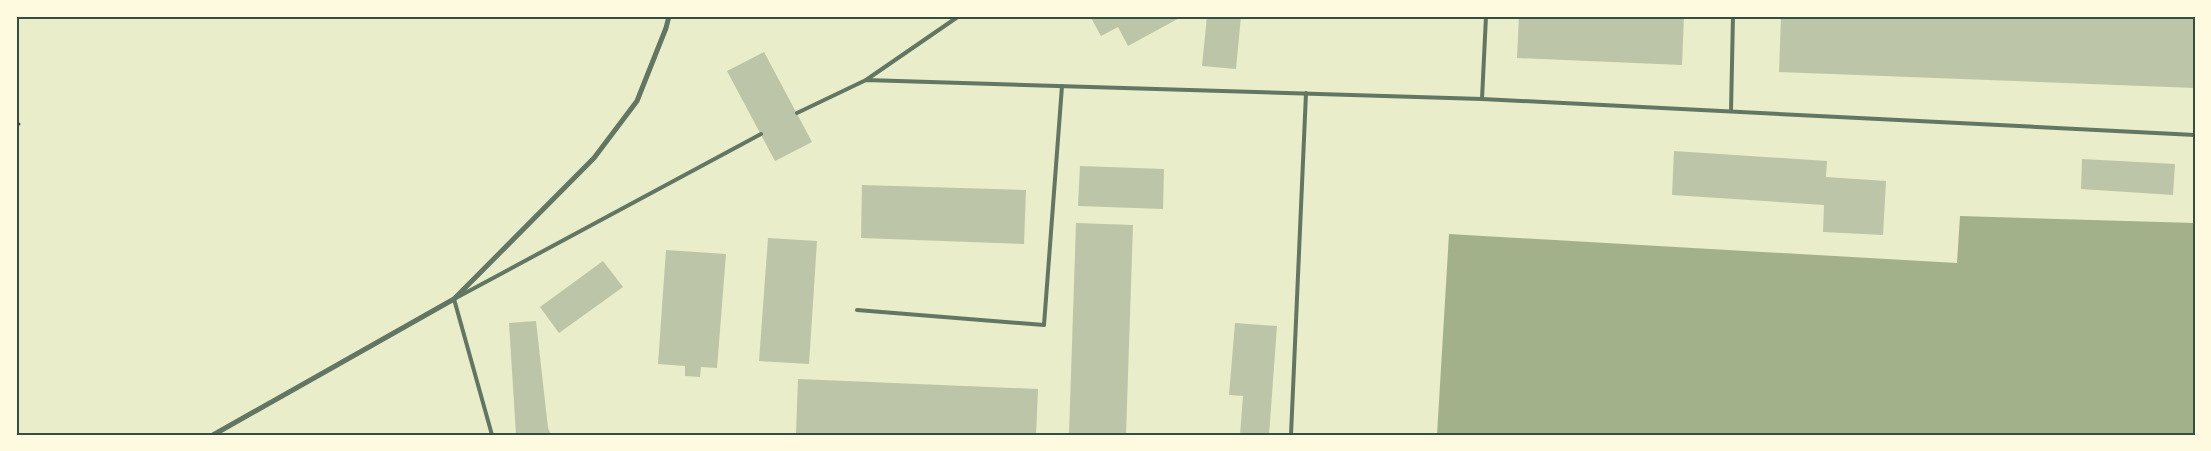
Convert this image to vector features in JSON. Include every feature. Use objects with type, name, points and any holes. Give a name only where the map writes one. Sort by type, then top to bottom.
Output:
[{"type":"street","points":[[213,435],[454,298],[594,158],[637,101],[669,16]]},
{"type":"lane","points":[[797,113],[866,80],[960,16]]},
{"type":"lane","points":[[1482,99],[1486,16]]},
{"type":"lane","points":[[1731,111],[1733,16]]},
{"type":"lane","points":[[866,80],[1482,99],[2195,135]]},
{"type":"lane","points":[[857,310],[1044,325],[1062,86]]},
{"type":"lane","points":[[1291,435],[1306,93]]},
{"type":"lane","points":[[492,435],[454,298],[760,134]]},
{"type":"shaded area","points":[[1960,216],[2195,223],[2195,435],[1437,435],[1449,234],[1957,263]]},
{"type":"building","points":[[1090,16],[1183,16],[1128,46],[1118,27],[1101,36]]},
{"type":"building","points":[[1207,16],[1241,16],[1236,69],[1202,66]]},
{"type":"building","points":[[1519,16],[1684,16],[1682,65],[1517,58]]},
{"type":"building","points":[[1781,16],[2195,16],[2195,88],[1779,72]]},
{"type":"building","points":[[764,52],[812,142],[775,161],[727,71]]},
{"type":"building","points":[[1674,151],[1827,161],[1826,177],[1886,181],[1883,235],[1823,232],[1824,205],[1672,195]]},
{"type":"building","points":[[2082,159],[2175,164],[2173,195],[2081,189]]},
{"type":"building","points":[[1080,166],[1164,169],[1163,209],[1078,206]]},
{"type":"building","points":[[862,185],[1026,190],[1024,244],[861,238]]},
{"type":"building","points":[[1076,223],[1133,225],[1126,435],[1069,435]]},
{"type":"building","points":[[768,238],[817,241],[809,364],[759,361]]},
{"type":"building","points":[[666,250],[726,254],[717,368],[701,367],[700,377],[685,376],[685,366],[658,364]]},
{"type":"building","points":[[603,261],[623,287],[559,333],[540,307]]},
{"type":"building","points":[[536,321],[548,428],[551,435],[516,435],[509,323]]},
{"type":"building","points":[[1235,323],[1277,326],[1269,435],[1240,435],[1243,396],[1229,395]]},
{"type":"building","points":[[798,379],[1038,389],[1036,435],[843,435],[796,433]]}]
